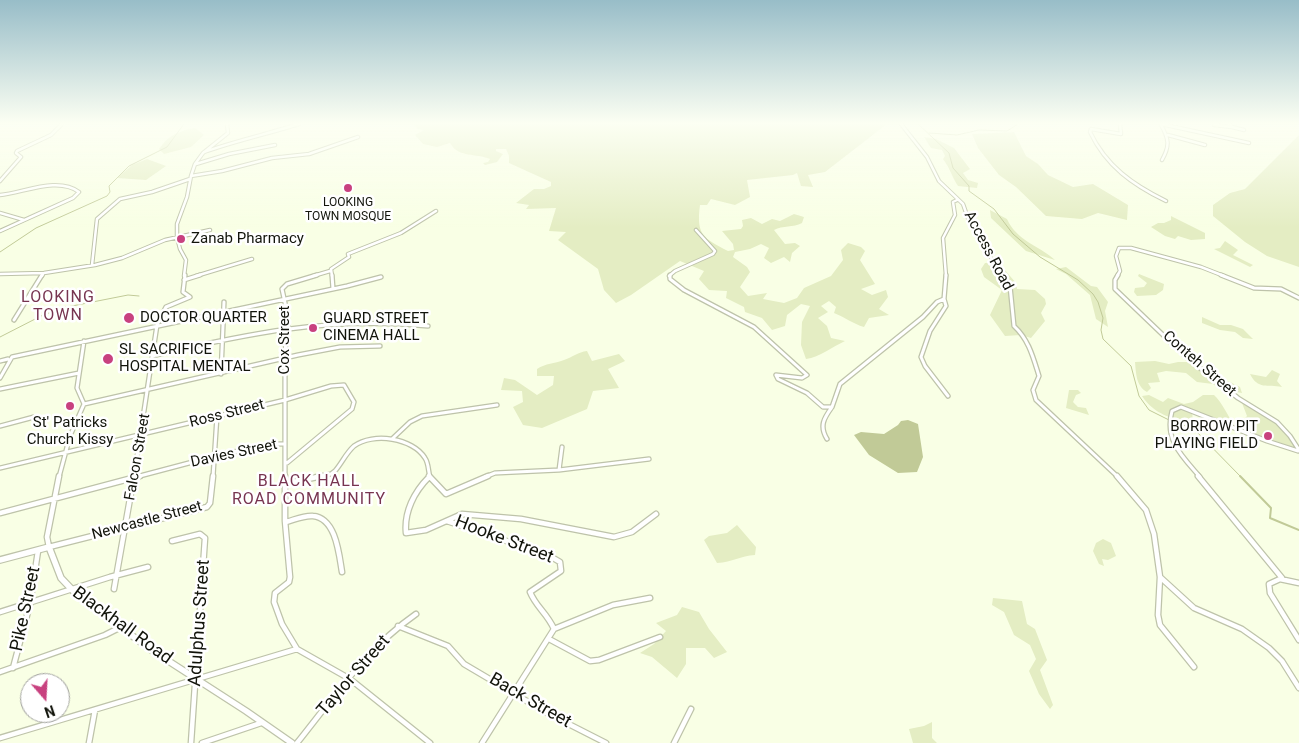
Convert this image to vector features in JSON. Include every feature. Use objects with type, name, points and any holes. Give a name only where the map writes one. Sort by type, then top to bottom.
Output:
[{"type":"street","points":[[0,181],[20,159]]},
{"type":"street","points":[[158,325],[166,307],[190,297],[183,292],[186,260],[180,249],[177,237],[177,224],[187,197],[190,178],[195,164],[199,159]]},
{"type":"street","points":[[195,164],[214,159]]},
{"type":"street","points":[[92,264],[97,219],[116,201],[190,178],[269,159]]},
{"type":"street","points":[[928,159],[939,180],[957,200]]},
{"type":"street","points":[[1106,159],[1142,189],[1166,201]]},
{"type":"street","points":[[0,197],[48,186],[78,190],[77,195],[72,198],[0,231]]},
{"type":"street","name":"Access Road","points":[[948,396],[925,366],[921,357],[930,331],[946,306],[944,299],[946,282],[943,238],[954,219],[956,212],[953,202],[957,200],[963,204],[969,221],[980,241],[1010,286],[1014,326],[1024,335],[1029,344],[1039,376],[1033,390],[1036,400],[1110,468],[1146,510],[1154,534],[1160,577],[1158,615],[1160,625],[1194,667]]},
{"type":"street","points":[[333,290],[330,271],[332,267],[349,257],[348,254],[350,252],[401,233],[436,211]]},
{"type":"street","points":[[0,213],[25,220]]},
{"type":"street","points":[[0,274],[16,276],[43,273],[122,258],[151,245],[210,230]]},
{"type":"street","points":[[696,230],[715,251],[713,254],[675,271],[669,276],[672,282],[754,327],[806,372],[806,375],[802,378],[778,374],[776,377],[807,392],[822,407],[832,407]]},
{"type":"street","name":"Conteh Street","points":[[1299,298],[1276,288],[1251,287],[1194,265],[1127,247],[1119,248],[1116,252],[1115,258],[1120,271],[1115,280],[1115,289],[1185,356],[1211,374],[1238,398],[1277,422],[1290,436],[1299,450]]},
{"type":"street","points":[[184,280],[252,259]]},
{"type":"street","name":"Cox Street","points":[[284,444],[287,326],[286,299],[282,289],[285,285],[330,271]]},
{"type":"street","points":[[14,320],[43,273]]},
{"type":"street","points":[[0,361],[158,325],[333,290],[381,276]]},
{"type":"street","points":[[827,439],[822,432],[822,423],[832,407],[840,384],[923,317],[932,306],[944,299]]},
{"type":"street","points":[[221,374],[224,302]]},
{"type":"street","points":[[152,356],[223,338],[287,326],[338,321],[379,321],[428,326]]},
{"type":"street","name":"Falcon Street","points":[[114,589],[142,435],[158,325]]},
{"type":"street","points":[[84,341],[77,388],[84,404],[340,347],[380,346]]},
{"type":"street","points":[[0,378],[9,359]]},
{"type":"street","points":[[0,389],[78,373]]},
{"type":"street","name":"Ross Street","points":[[0,468],[285,400],[342,384],[354,402],[349,412],[287,464]]},
{"type":"street","name":"Blackhall Road","points":[[84,404],[71,431],[64,454],[53,500],[47,537],[49,547],[64,582],[71,590],[119,628],[264,722],[292,743]]},
{"type":"street","points":[[391,440],[410,422],[422,416],[497,405]]},
{"type":"street","points":[[1282,578],[1256,544],[1180,454],[1170,435],[1170,417],[1172,411],[1176,408],[1187,408],[1267,441],[1299,450]]},
{"type":"street","name":"Newcastle Street","points":[[0,560],[201,509],[209,505],[215,456],[217,416]]},
{"type":"street","points":[[0,426],[34,417]]},
{"type":"street","points":[[284,484],[324,476],[337,470],[355,445],[374,438],[391,440],[411,446],[425,457],[429,477],[448,494],[495,473],[559,470],[649,459]]},
{"type":"street","name":"Davies Street","points":[[0,513],[215,456],[274,444],[284,444],[287,464],[284,484],[290,577],[289,582],[275,593],[274,602],[282,624],[297,649]]},
{"type":"street","points":[[559,470],[562,447]]},
{"type":"street","points":[[429,477],[420,485],[413,499],[405,532],[426,530],[446,520]]},
{"type":"street","name":"Hooke Street","points":[[446,520],[459,514],[490,515],[614,537],[630,534],[656,514]]},
{"type":"street","points":[[286,522],[313,516],[320,518],[329,526],[334,534],[342,572]]},
{"type":"street","name":"Hooke Street","points":[[446,520],[548,555],[560,562],[561,572],[530,592],[534,602],[549,617],[554,629]]},
{"type":"street","name":"Adulphus Street","points":[[172,541],[200,534],[205,538],[191,743]]},
{"type":"street","name":"Pike Street","points":[[13,668],[30,604],[38,550]]},
{"type":"street","points":[[0,612],[30,604],[117,574],[148,568]]},
{"type":"street","points":[[1160,577],[1194,608],[1242,629],[1269,648],[1282,661],[1299,688]]},
{"type":"street","points":[[1299,583],[1282,578],[1274,580],[1269,584],[1270,593],[1299,640]]},
{"type":"street","points":[[482,743],[554,629],[597,610],[622,602],[650,598]]},
{"type":"street","name":"Taylor Street","points":[[297,743],[376,648],[398,626],[416,614]]},
{"type":"street","name":"Back Street","points":[[398,626],[448,646],[464,664],[606,743]]},
{"type":"street","points":[[0,672],[105,635],[119,628]]},
{"type":"street","points":[[549,639],[590,661],[599,660],[660,638]]},
{"type":"street","points":[[0,738],[297,649],[350,679],[430,743]]},
{"type":"street","points":[[674,743],[691,709]]},
{"type":"street","points":[[89,743],[95,710]]},
{"type":"street","points":[[202,743],[264,722]]},
{"type":"shaded area","points":[[147,159],[166,166],[146,180],[117,178],[132,165]]},
{"type":"shaded area","points":[[490,159],[499,159],[497,162],[485,165],[483,163],[488,162]]},
{"type":"shaded area","points":[[509,159],[842,159],[825,172],[808,175],[813,187],[801,186],[797,173],[747,180],[750,197],[735,205],[711,199],[707,205],[700,205],[699,223],[707,239],[728,251],[734,250],[733,244],[722,231],[741,229],[743,226],[742,220],[751,218],[762,224],[772,219],[780,221],[794,214],[804,217],[799,225],[774,230],[785,244],[795,243],[800,246],[792,253],[790,262],[784,257],[771,263],[764,258],[769,248],[761,244],[750,249],[735,252],[733,257],[747,267],[750,272],[740,287],[748,296],[767,293],[763,299],[784,303],[797,298],[804,288],[831,276],[843,260],[841,250],[848,243],[861,247],[865,251],[860,260],[875,284],[861,289],[872,295],[886,290],[888,297],[879,309],[889,315],[869,318],[864,327],[834,313],[836,307],[829,301],[821,306],[828,312],[818,318],[827,326],[831,338],[845,341],[821,354],[806,359],[801,345],[802,322],[810,306],[801,304],[787,315],[785,326],[772,330],[762,318],[745,312],[744,307],[726,298],[727,291],[709,290],[699,279],[704,271],[680,261],[631,295],[616,303],[604,290],[598,269],[558,240],[566,232],[549,231],[556,208],[526,209],[529,205],[516,203],[534,189],[544,189],[551,186],[551,182],[509,163]]},
{"type":"shaded area","points":[[943,159],[962,159],[970,169],[963,173],[968,180],[978,183],[977,188],[958,186]]},
{"type":"shaded area","points":[[986,159],[1030,159],[1048,175],[1073,187],[1093,184],[1128,205],[1127,220],[1098,213],[1082,219],[1046,216],[1016,187],[999,175]]},
{"type":"shaded area","points":[[1275,159],[1299,159],[1299,267],[1267,256],[1245,242],[1213,216],[1213,205],[1230,193],[1245,189]]},
{"type":"shaded area","points":[[990,210],[1007,219],[1016,233],[1055,260],[1026,251],[991,218]]},
{"type":"shaded area","points":[[1171,216],[1205,233],[1205,239],[1191,240],[1178,236],[1175,239],[1165,236],[1151,227],[1171,220]]},
{"type":"shaded area","points":[[1225,241],[1238,250],[1233,255],[1253,265],[1250,267],[1214,249],[1220,248]]},
{"type":"shaded area","points":[[998,262],[1016,283],[1017,289],[1035,290],[1045,299],[1046,304],[1041,313],[1045,321],[1031,338],[1021,335],[1005,336],[990,315],[1002,290],[984,277],[981,269],[985,263]]},
{"type":"shaded area","points":[[1066,267],[1091,286],[1097,287],[1108,302],[1105,311],[1108,327],[1096,319],[1090,295],[1066,274],[1056,269]]},
{"type":"shaded area","points":[[1139,274],[1164,284],[1163,290],[1156,295],[1137,296],[1134,292],[1135,288],[1144,287],[1147,283],[1138,276]]},
{"type":"shaded area","points":[[1202,317],[1220,325],[1231,325],[1243,329],[1253,339],[1243,338],[1235,332],[1220,330],[1202,323]]},
{"type":"shaded area","points":[[587,351],[592,361],[619,354],[625,361],[608,369],[619,388],[593,391],[587,409],[542,428],[523,425],[513,407],[523,402],[522,391],[501,390],[504,378],[515,380],[537,395],[553,385],[554,376],[537,376],[537,369]]},
{"type":"shaded area","points":[[1155,361],[1169,364],[1187,362],[1240,387],[1242,393],[1220,389],[1213,384],[1197,382],[1186,373],[1166,371],[1157,373],[1160,382],[1148,383],[1151,388],[1147,392],[1139,383],[1135,362]]},
{"type":"shaded area","points":[[1272,370],[1280,374],[1277,381],[1282,387],[1260,384],[1250,374],[1266,377]]},
{"type":"shaded area","points":[[1069,390],[1078,390],[1081,393],[1076,395],[1073,402],[1078,407],[1086,408],[1089,415],[1066,408]]},
{"type":"shaded area","points":[[1149,395],[1163,402],[1168,398],[1184,404],[1193,402],[1203,395],[1214,395],[1234,427],[1192,410],[1193,424],[1171,418],[1152,408],[1142,396]]},
{"type":"shaded area","points":[[1244,402],[1277,422],[1299,450],[1267,441],[1240,430],[1239,425],[1247,416],[1242,403]]},
{"type":"shaded area","points":[[908,420],[918,424],[923,457],[917,472],[898,473],[869,455],[854,435],[861,432],[884,434],[901,421]]},
{"type":"shaded area","points":[[737,525],[756,547],[755,555],[717,563],[704,540],[709,536],[727,533]]},
{"type":"shaded area","points":[[1103,539],[1111,543],[1116,556],[1108,560],[1102,559],[1104,566],[1099,564],[1093,551],[1096,543]]},
{"type":"shaded area","points":[[993,598],[1022,601],[1027,624],[1035,629],[1047,660],[1040,670],[1053,705],[1050,709],[1039,694],[1029,671],[1036,659],[1030,645],[1014,635],[1004,612],[992,605]]},
{"type":"shaded area","points":[[682,607],[699,612],[709,629],[727,652],[714,658],[705,648],[686,648],[686,664],[677,678],[652,657],[640,653],[654,644],[666,631],[656,623],[677,615]]},
{"type":"shaded area","points":[[932,722],[932,738],[937,743],[913,743],[909,729]]},
{"type":"waterway","points":[[0,252],[36,228],[107,196],[110,192],[109,186],[129,166],[144,159]]},
{"type":"waterway","points":[[951,159],[953,168],[969,186],[969,191],[994,209],[1013,234],[1040,257],[1078,280],[1093,294],[1098,302],[1103,318],[1101,330],[1103,339],[1131,366],[1139,396],[1149,410],[1169,420]]},
{"type":"waterway","points":[[0,337],[41,316],[62,308],[128,295],[139,296]]},
{"type":"waterway","points":[[1172,421],[1194,429],[1241,477]]},
{"type":"waterway","points":[[1240,476],[1271,508],[1270,518],[1299,530]]},
{"type":"place","name":"LOOKING TOWN MOSQUE","points":[[348,188]]},
{"type":"place","name":"Zanab Pharmacy","points":[[181,239]]},
{"type":"place","name":"DOCTOR QUARTER","points":[[129,318]]},
{"type":"place","name":"GUARD STREET CINEMA HALL","points":[[313,328]]},
{"type":"place","name":"SL SACRIFICE HOSPITAL MENTAL","points":[[108,359]]},
{"type":"place","name":"St' Patricks Church Kissy","points":[[70,406]]},
{"type":"place","name":"BORROW PIT PLAYING FIELD","points":[[1268,436]]},
{"type":"district","name":"LOOKING TOWN","points":[[58,307]]},
{"type":"district","name":"BLACK HALL ROAD COMMUNITY","points":[[309,491]]}]
